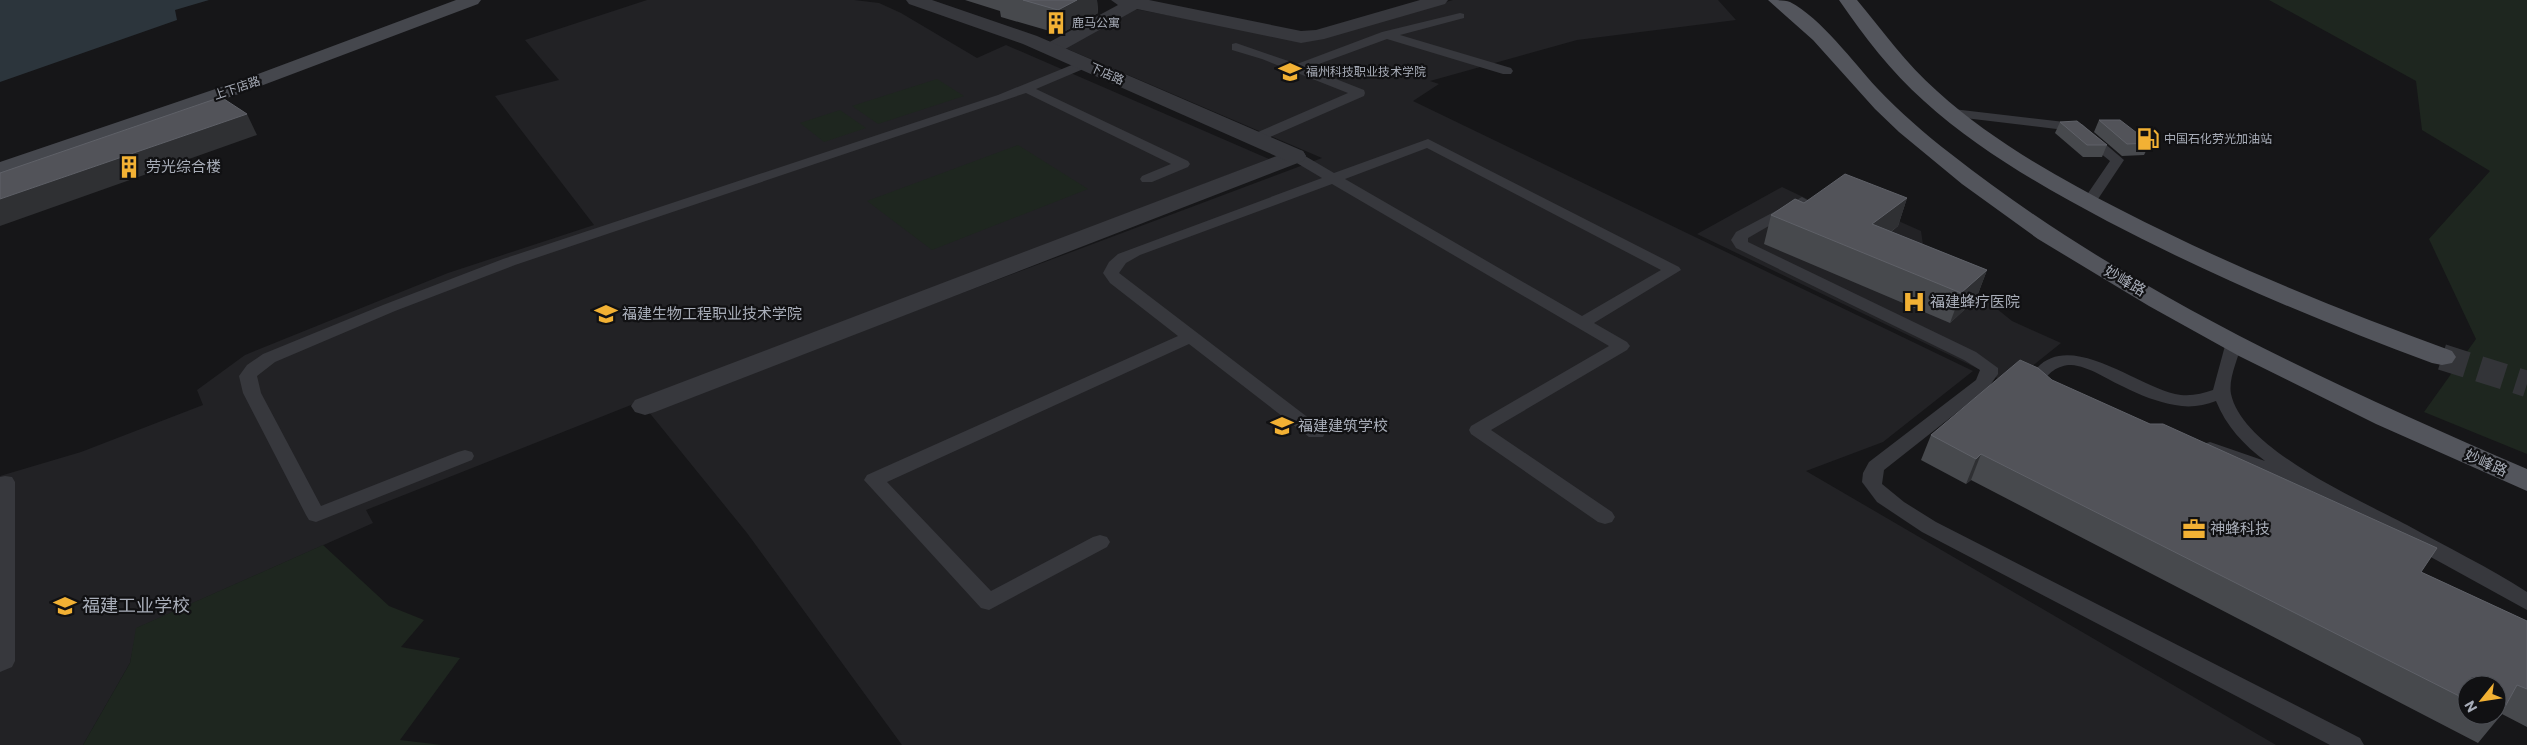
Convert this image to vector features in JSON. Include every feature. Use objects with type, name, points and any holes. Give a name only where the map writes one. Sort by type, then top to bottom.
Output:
[{"type":"main road","name":"上下店路","points":[[0,158],[253,73],[448,0]]},
{"type":"main road","name":"上下店路","points":[[0,169],[246,85],[472,0]]},
{"type":"main road","name":"妙峰路","points":[[1777,0],[1792,7],[1883,106],[1983,189],[2072,251],[2234,342],[2401,425],[2527,481]]},
{"type":"main road","points":[[1841,3],[1909,76],[1953,114],[2022,164],[2162,240],[2258,285],[2379,334],[2442,357]]},
{"type":"street","name":"下店路","points":[[915,0],[995,26],[1295,156]]},
{"type":"street","points":[[1051,49],[1132,1],[1300,37],[1317,35],[1439,0]]},
{"type":"street","points":[[645,406],[1295,156]]},
{"type":"lane","points":[[1298,68],[1386,35],[1460,16]]},
{"type":"lane","points":[[1386,35],[1507,71]]},
{"type":"lane","points":[[1236,47],[1298,68],[1359,93],[1256,138]]},
{"type":"lane","points":[[465,456],[316,515],[252,392],[248,376],[253,369],[278,354],[455,282],[1003,98],[1084,64]]},
{"type":"lane","points":[[1026,88],[1183,164],[1147,179]]},
{"type":"lane","points":[[1953,114],[2076,127],[2117,160],[2089,202]]},
{"type":"lane","points":[[1316,433],[1116,280],[1111,273],[1113,265],[1120,259],[1135,252],[1428,143],[1673,270],[1582,323]]},
{"type":"lane","points":[[1295,156],[1622,346],[1478,430],[1605,517]]},
{"type":"lane","points":[[1802,202],[1741,234],[1739,240],[1742,245],[1970,356],[1988,368],[1989,374],[1982,384],[1876,466],[1872,476],[1873,485],[1883,496],[1920,520],[2352,745]]},
{"type":"lane","points":[[1100,542],[989,602],[874,480],[1190,337]]},
{"type":"lane","points":[[2234,342],[2222,393],[2231,415],[2248,435],[2268,453],[2317,486],[2470,568],[2527,602]]},
{"type":"lane","points":[[2048,399],[2034,387],[2035,380],[2054,362],[2066,361],[2091,366],[2140,388],[2180,401],[2210,399],[2222,393]]},
{"type":"lane","points":[[2190,444],[2267,467],[2317,486]]},
{"type":"lane","points":[[0,484],[5,482],[4,661],[0,663]]},
{"type":"shaded area","points":[[0,0],[209,0],[175,10],[177,20],[0,82]]},
{"type":"shaded area","name":"福建生物工程职业技术学院","points":[[647,0],[854,0],[879,3],[901,13],[977,58],[1006,45],[1269,159],[641,401],[366,510],[373,523],[137,628],[130,663],[83,745],[0,745],[0,476],[81,452],[203,405],[197,390],[245,355],[448,273],[594,225],[495,96],[559,80],[525,40]]},
{"type":"shaded area","name":"福建建筑学校","points":[[1453,0],[1718,0],[1736,20],[1577,40],[1430,81],[1439,84],[1413,101],[1973,371],[1883,442],[1806,471],[2276,745],[902,745],[747,533],[648,411],[1322,158],[1065,48],[1135,9],[1307,41]]},
{"type":"shaded area","points":[[2269,0],[2527,0],[2527,454],[2424,412],[2476,339],[2429,239],[2490,171],[2422,130],[2416,81]]},
{"type":"shaded area","points":[[937,79],[964,96],[878,124],[852,106]]},
{"type":"shaded area","points":[[840,110],[866,128],[824,142],[800,123]]},
{"type":"shaded area","points":[[1018,145],[1088,189],[932,250],[867,201]]},
{"type":"shaded area","name":"福建蜂疗医院","points":[[1782,187],[1822,206],[1840,195],[1921,231],[1925,258],[1966,284],[2012,321],[2061,343],[2010,384],[1697,234]]},
{"type":"shaded area","points":[[323,545],[389,606],[424,620],[401,647],[460,658],[400,740],[442,745],[83,745],[130,663],[136,628]]},
{"type":"building","points":[[1023,0],[1077,0],[1058,10]]},
{"type":"building","points":[[221,97],[247,114],[0,199],[0,173]]},
{"type":"building","points":[[2099,120],[2120,120],[2150,143],[2127,144]]},
{"type":"building","points":[[2077,121],[2107,145],[2087,145],[2060,122]]},
{"type":"building","points":[[1845,174],[1907,198],[1872,224],[1987,270],[1961,293],[1771,215],[1795,199],[1804,203]]},
{"type":"building","name":"神蜂科技","points":[[2020,360],[2038,368],[2052,380],[2150,424],[2163,424],[2437,548],[2421,572],[2527,621],[2527,689],[2517,685],[2507,703],[2507,675],[2457,675],[2457,695],[1981,454],[1976,459],[1931,435]]},
{"type":"tunnel","points":[[2442,357],[2527,384]]},
{"type":"place","name":"鹿马公寓","points":[[1056,23]]},
{"type":"place","name":"福州科技职业技术学院","points":[[1290,72]]},
{"type":"place","name":"中国石化劳光加油站","points":[[2148,139]]},
{"type":"place","name":"劳光综合楼","points":[[129,167]]},
{"type":"place","name":"福建蜂疗医院","points":[[1914,302]]},
{"type":"place","name":"福建生物工程职业技术学院","points":[[606,314]]},
{"type":"place","name":"福建建筑学校","points":[[1282,426]]},
{"type":"place","name":"神蜂科技","points":[[2194,529]]},
{"type":"place","name":"福建工业学校","points":[[65,606]]}]
